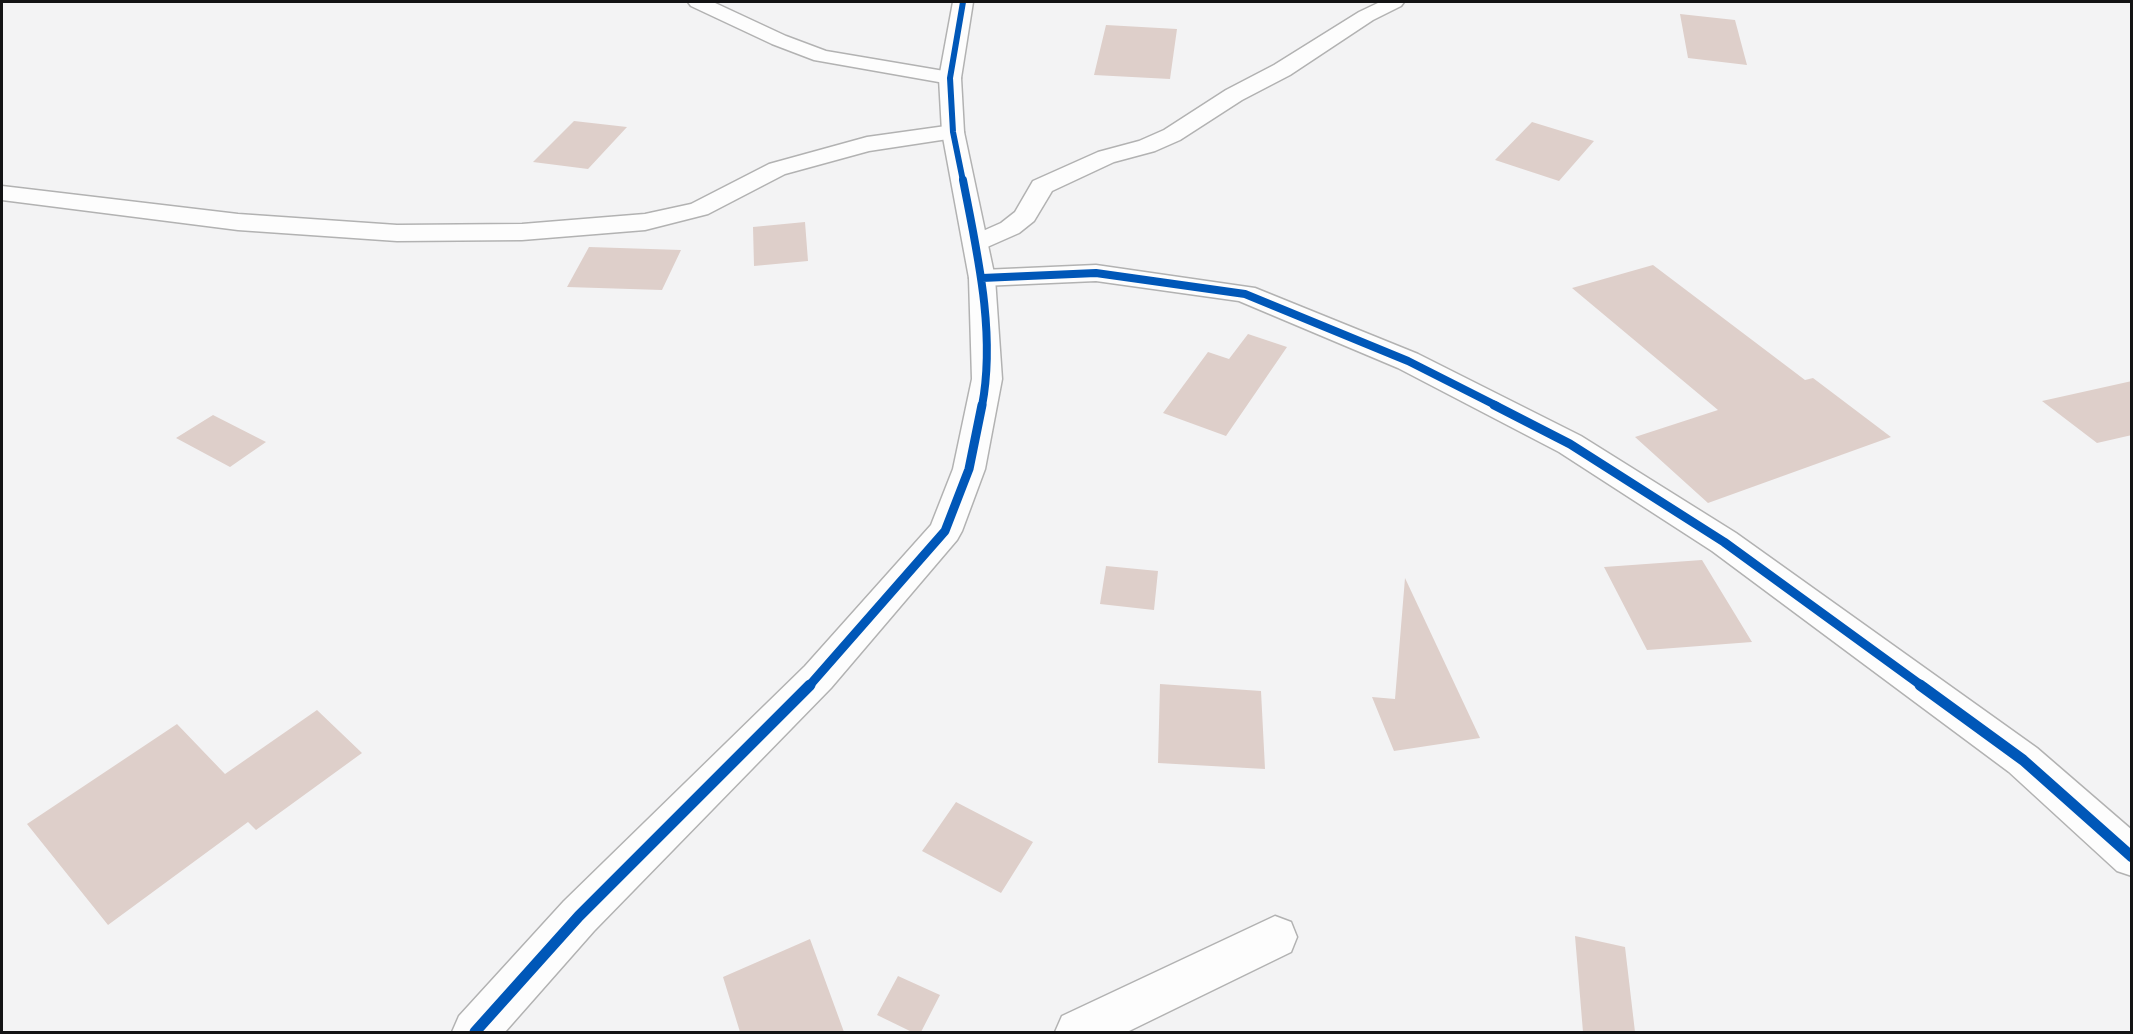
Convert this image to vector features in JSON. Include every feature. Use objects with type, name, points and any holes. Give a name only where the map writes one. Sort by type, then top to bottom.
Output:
[{"type":"street","points":[[698,2],[779,40],[821,56],[950,78]]},
{"type":"street","points":[[475,1032],[579,916],[818,677],[945,531],[969,469],[987,379],[982,278],[952,132],[950,78],[963,2]]},
{"type":"street","points":[[976,243],[1010,228],[1024,216],[1042,186],[1106,157],[1147,146],[1172,135],[1233,95],[1282,70],[1366,16],[1394,2]]},
{"type":"street","points":[[2,193],[238,222],[397,233],[522,232],[645,222],[699,209],[777,169],[867,144],[952,132]]},
{"type":"street","points":[[982,278],[1096,273],[1245,294],[1408,361],[1570,444],[1724,542],[2023,760],[2132,857]]},
{"type":"street","points":[[1078,1032],[1275,937]]},
{"type":"building","points":[[1680,14],[1735,20],[1747,65],[1688,58]]},
{"type":"building","points":[[1106,25],[1177,29],[1170,79],[1094,75]]},
{"type":"building","points":[[574,121],[627,127],[588,169],[533,162]]},
{"type":"building","points":[[1532,122],[1594,141],[1559,181],[1495,160]]},
{"type":"building","points":[[805,222],[808,261],[754,266],[753,227]]},
{"type":"building","points":[[589,247],[681,250],[662,290],[567,287]]},
{"type":"building","points":[[1653,265],[1805,380],[1813,378],[1891,437],[1708,503],[1635,437],[1718,410],[1572,288]]},
{"type":"building","points":[[1248,334],[1287,347],[1226,436],[1163,413],[1208,352],[1229,359]]},
{"type":"building","points":[[2132,381],[2132,435],[2097,443],[2042,401]]},
{"type":"building","points":[[213,415],[266,442],[230,467],[176,438]]},
{"type":"building","points":[[1702,560],[1752,642],[1647,650],[1604,567]]},
{"type":"building","points":[[1106,566],[1158,571],[1154,610],[1100,604]]},
{"type":"building","points":[[1405,578],[1480,738],[1394,751],[1372,697],[1395,699]]},
{"type":"building","points":[[1160,684],[1261,691],[1265,769],[1158,763]]},
{"type":"building","points":[[317,710],[362,753],[256,830],[248,822],[108,925],[27,824],[177,724],[225,774]]},
{"type":"building","points":[[956,802],[1033,842],[1001,893],[922,851]]},
{"type":"building","points":[[1575,936],[1625,947],[1635,1032],[1583,1032]]},
{"type":"building","points":[[810,939],[844,1032],[740,1032],[723,977]]},
{"type":"building","points":[[898,976],[940,995],[921,1032],[912,1032],[877,1015]]},
{"type":"cycle path","points":[[475,1032],[579,916],[818,677],[945,531],[969,469],[987,379],[982,278],[953,132],[950,78],[963,2]]},
{"type":"cycle path","points":[[982,278],[1096,273],[1245,294],[1408,361],[1570,444],[1724,542],[2023,760],[2132,857]]}]
